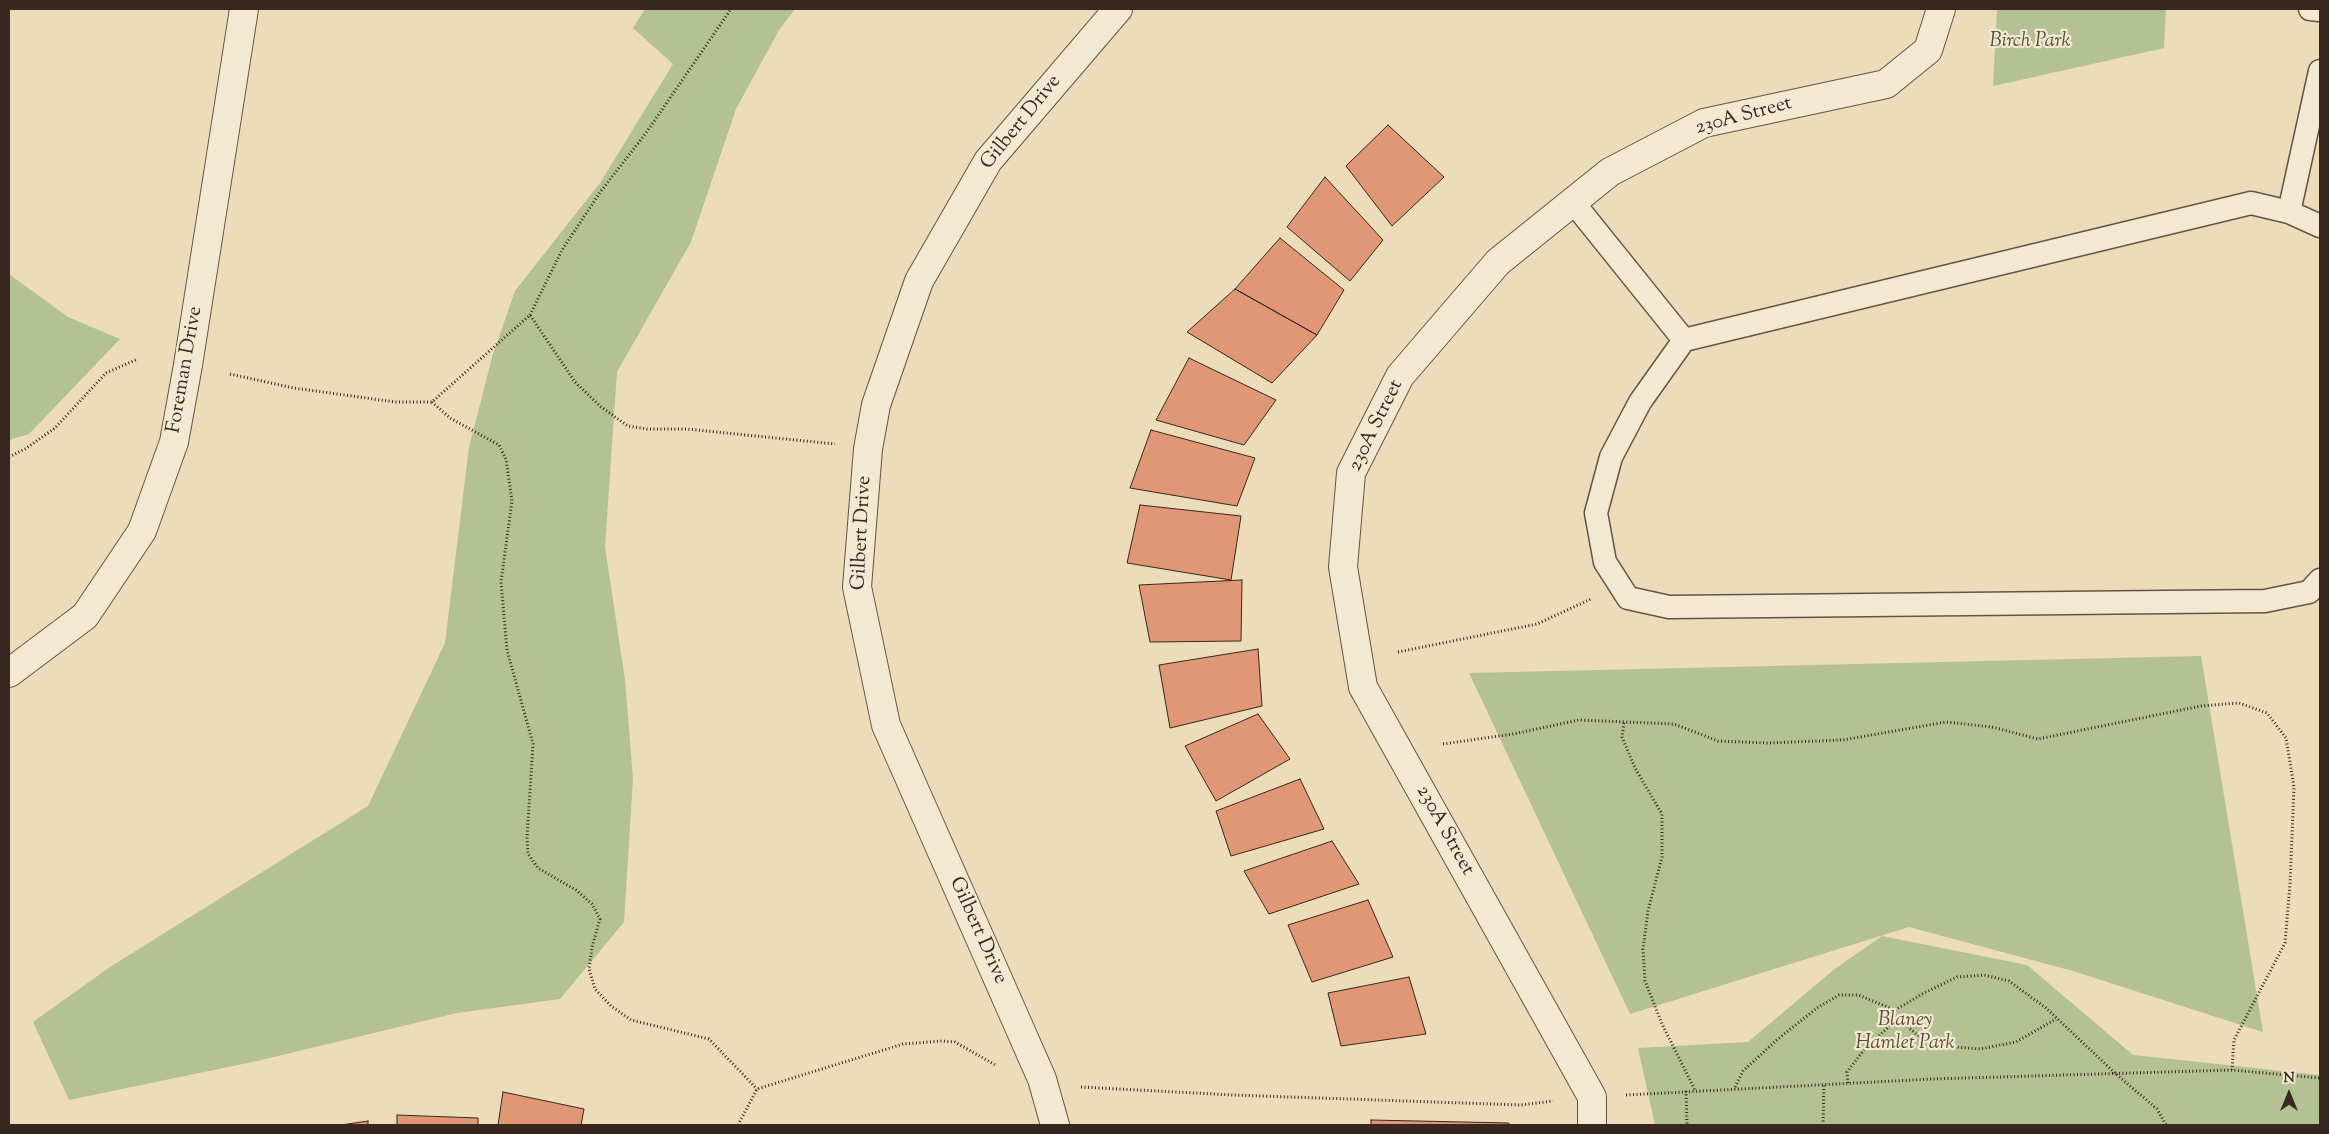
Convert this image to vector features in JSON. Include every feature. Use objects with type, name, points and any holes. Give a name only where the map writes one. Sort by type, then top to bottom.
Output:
[{"type":"street","name":"Foreman Drive","points":[[9,673],[85,616],[142,531],[174,442],[188,365],[244,9]]},
{"type":"street","name":"Gilbert Drive","points":[[1055,1125],[1042,1079],[886,725],[857,587],[868,449],[876,405],[919,281],[988,161],[1118,9]]},
{"type":"street","name":"230A Street","points":[[1592,1125],[1592,1097],[1363,687],[1343,567],[1351,473],[1400,376],[1498,262],[1610,172],[1704,123],[1886,84],[1928,50],[1941,9]]},
{"type":"lane","points":[[2310,9],[2320,10]]},
{"type":"lane","points":[[2289,212],[2320,71]]},
{"type":"lane","points":[[1573,202],[1684,340]]},
{"type":"lane","points":[[2320,226],[2289,212],[2250,203],[1684,340],[1640,402],[1611,457],[1596,513],[1605,562],[1628,598],[1670,606],[2265,600],[2309,592],[2320,580]]},
{"type":"path","points":[[230,374],[294,388],[395,402],[432,402],[530,315],[562,250],[601,191],[646,133],[731,9]]},
{"type":"path","points":[[530,315],[575,382],[601,407],[628,426],[647,429],[687,429],[843,444]]},
{"type":"path","points":[[9,457],[25,449],[55,428],[106,373],[138,359]]},
{"type":"path","points":[[432,402],[450,418],[499,445],[506,459],[512,501],[501,582],[507,650],[533,744],[527,838],[528,854],[538,868],[576,890],[592,904],[600,919],[592,947],[589,969],[595,989],[611,1006],[631,1020],[708,1039],[757,1089]]},
{"type":"path","points":[[1398,652],[1537,624],[1620,585]]},
{"type":"path","points":[[1443,744],[1513,734],[1579,720],[1674,724],[1718,741],[1768,743],[1843,740],[1946,722],[1992,727],[2038,739],[2201,706],[2239,703],[2267,713],[2286,738],[2294,787],[2290,884],[2285,943],[2234,1040],[2232,1070]]},
{"type":"path","points":[[1624,723],[1622,737],[1635,768],[1662,814],[1662,857],[1648,911],[1643,949],[1645,981],[1662,1024],[1695,1090]]},
{"type":"path","points":[[1895,1010],[1957,977],[1984,975],[2009,981],[2046,1008],[2116,1074],[2157,1109],[2166,1125]]},
{"type":"path","points":[[1734,1088],[1743,1071],[1778,1039],[1817,1008],[1839,996],[1858,995],[1895,1010],[1898,1018],[1916,1034],[1942,1046],[1981,1049],[2016,1042],[2056,1019]]},
{"type":"path","points":[[1848,1083],[1847,1072],[1864,1050],[1898,1018]]},
{"type":"path","points":[[738,1125],[757,1089],[903,1044],[955,1042],[1005,1069]]},
{"type":"path","points":[[1621,1095],[1686,1090],[1848,1083],[2232,1070],[2320,1078]]},
{"type":"path","points":[[1823,1125],[1824,1084]]},
{"type":"path","points":[[1073,1086],[1234,1095],[1521,1105],[1553,1101]]},
{"type":"path","points":[[1686,1090],[1687,1125]]},
{"type":"green space","points":[[645,9],[795,9],[779,30],[736,109],[691,242],[617,372],[605,547],[625,680],[633,779],[624,922],[560,999],[457,1013],[257,1061],[69,1100],[33,1022],[110,967],[368,806],[445,643],[469,447],[493,354],[515,291],[600,183],[673,64],[633,28]]},
{"type":"green space","name":"Birch Park","points":[[1997,9],[2166,9],[2164,48],[1993,86]]},
{"type":"green space","points":[[9,274],[68,317],[120,339],[29,434],[9,440]]},
{"type":"green space","points":[[2201,656],[2263,1032],[2073,971],[1909,927],[1630,1014],[1469,673]]},
{"type":"green space","name":"Blaney Hamlet Park","points":[[1882,936],[2027,965],[2133,1055],[2320,1075],[2320,1125],[1655,1125],[1638,1048],[1748,1042],[1836,968]]},
{"type":"building","points":[[1388,125],[1444,177],[1392,226],[1346,166]]},
{"type":"building","points":[[1325,177],[1383,240],[1350,281],[1287,227]]},
{"type":"building","points":[[1280,238],[1344,290],[1317,335],[1235,289]]},
{"type":"building","points":[[1235,289],[1317,335],[1272,383],[1187,332]]},
{"type":"building","points":[[1189,358],[1276,400],[1244,445],[1156,420]]},
{"type":"building","points":[[1151,430],[1255,458],[1237,506],[1130,488]]},
{"type":"building","points":[[1140,505],[1241,516],[1231,580],[1127,563]]},
{"type":"building","points":[[1242,580],[1241,641],[1150,642],[1139,585]]},
{"type":"building","points":[[1258,649],[1262,706],[1170,728],[1159,665]]},
{"type":"building","points":[[1258,714],[1290,759],[1216,801],[1185,746]]},
{"type":"building","points":[[1300,779],[1324,829],[1231,856],[1216,811]]},
{"type":"building","points":[[1332,841],[1359,884],[1269,914],[1244,871]]},
{"type":"building","points":[[1368,900],[1393,957],[1312,982],[1288,925]]},
{"type":"building","points":[[1409,977],[1426,1034],[1341,1046],[1328,993]]},
{"type":"building","points":[[503,1092],[584,1109],[581,1125],[498,1125]]},
{"type":"building","points":[[397,1115],[478,1118],[478,1125],[397,1125]]},
{"type":"building","points":[[1371,1120],[1509,1123],[1509,1125],[1371,1125]]},
{"type":"building","points":[[368,1121],[368,1125],[341,1125]]}]
